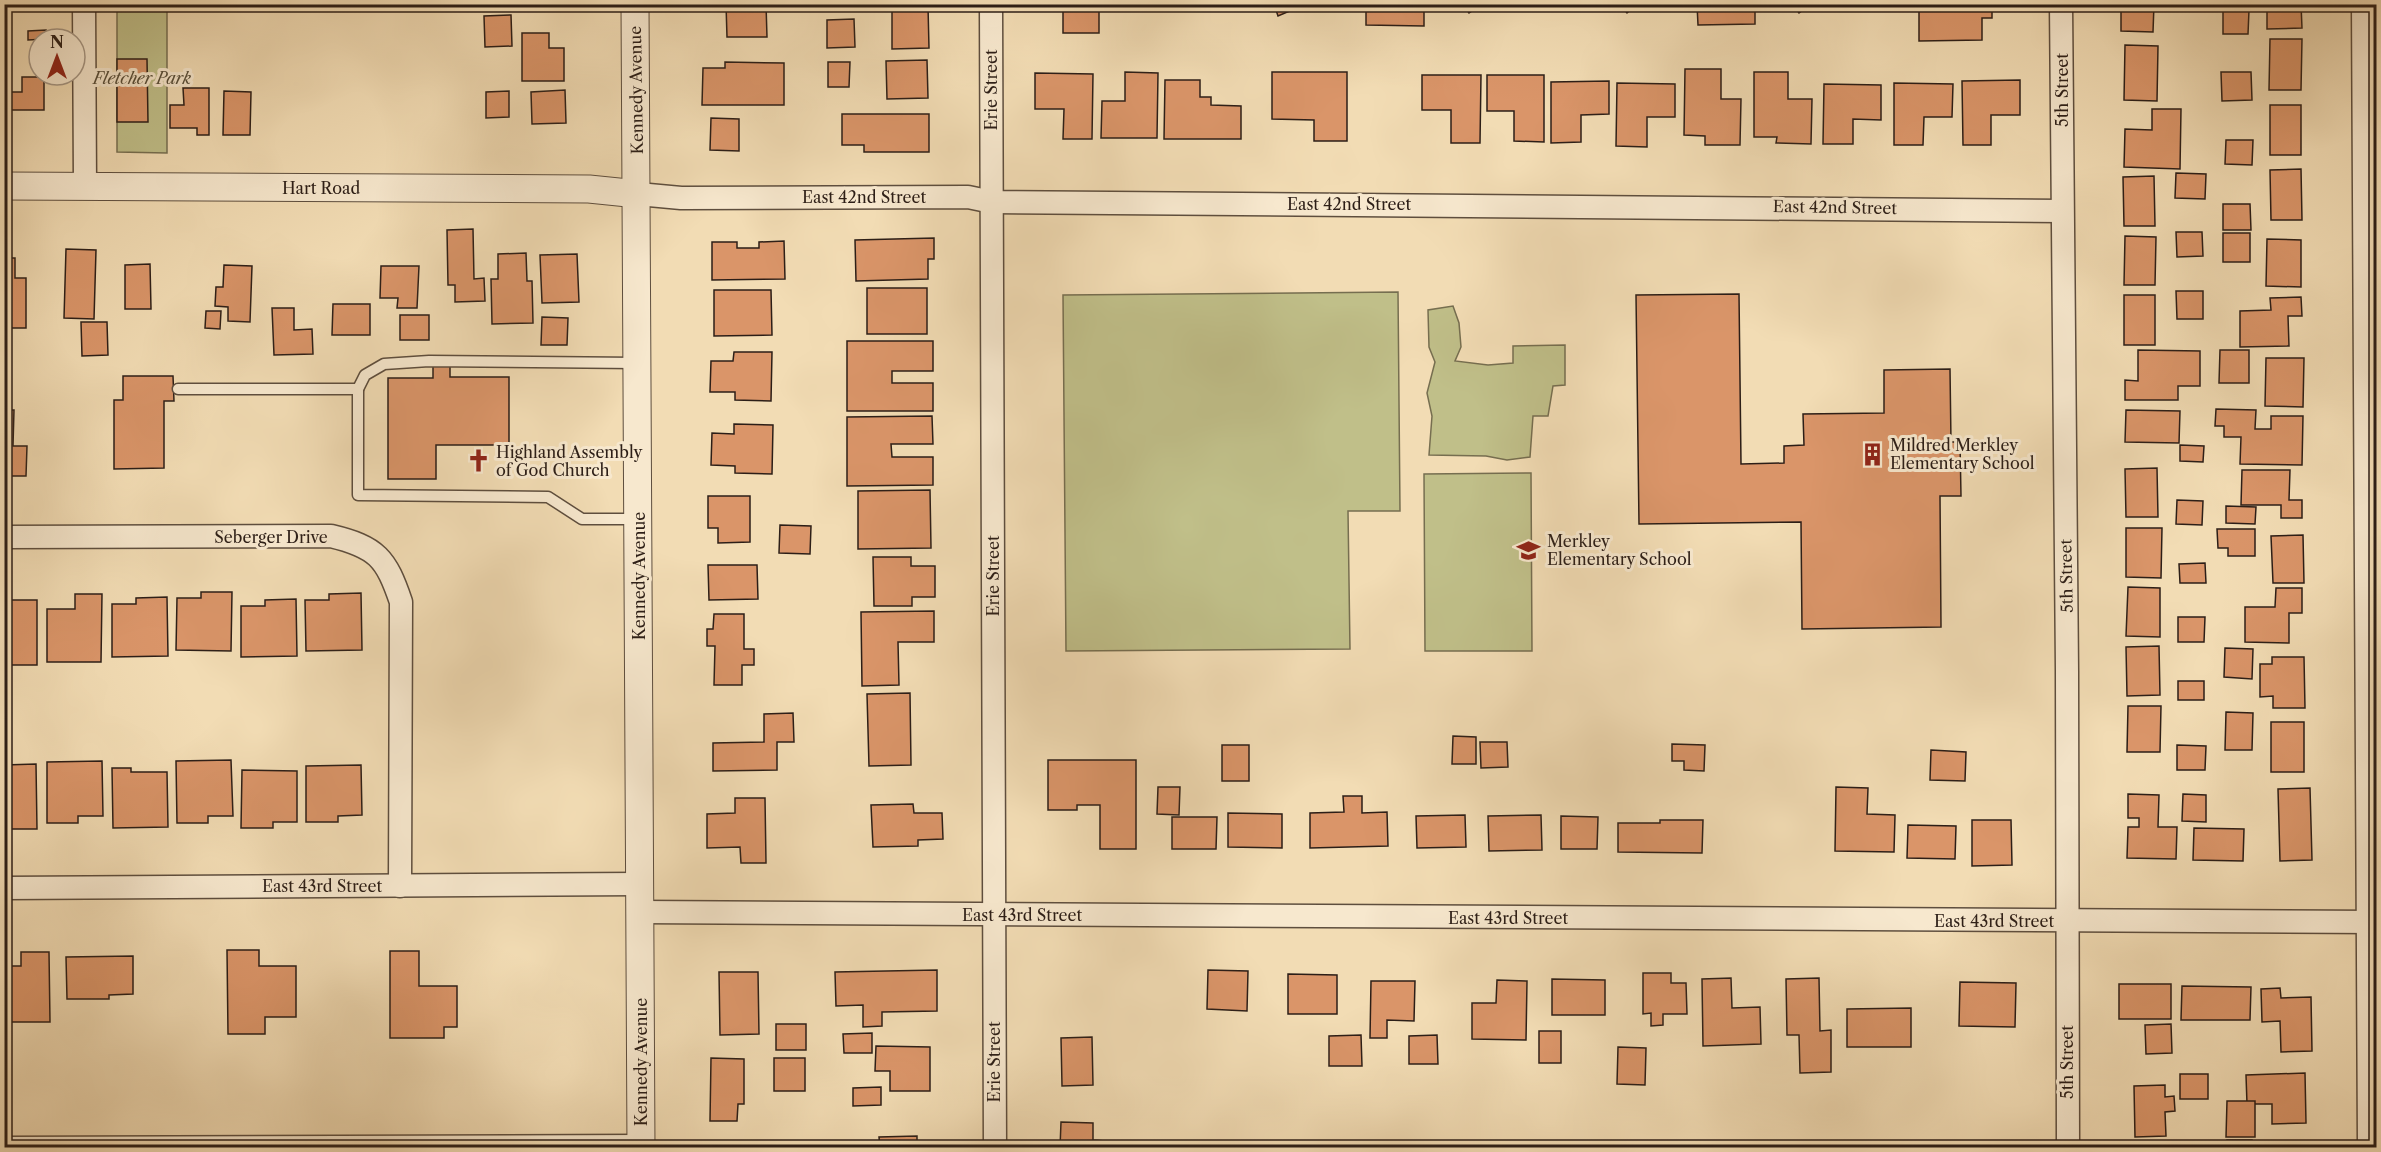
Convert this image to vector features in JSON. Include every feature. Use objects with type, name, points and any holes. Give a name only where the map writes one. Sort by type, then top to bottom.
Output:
[{"type":"street","points":[[84,4],[85,186]]},
{"type":"street","name":"Kennedy Avenue","points":[[635,4],[638,194],[641,1144]]},
{"type":"street","name":"Erie Street","points":[[991,4],[994,1148]]},
{"type":"street","name":"5th Street","points":[[2061,4],[2067,672],[2068,1148]]},
{"type":"street","points":[[2363,4],[2372,923],[2369,1148]]},
{"type":"street","name":"Hart Road","points":[[4,186],[589,189],[638,194]]},
{"type":"street","name":"East 42nd Street","points":[[638,194],[681,198],[968,197],[992,202],[2062,211]]},
{"type":"street","name":"Seberger Drive","points":[[4,537],[331,536],[354,542],[374,552],[391,571],[401,602],[400,886]]},
{"type":"street","name":"East 43rd Street","points":[[4,888],[640,884]]},
{"type":"street","name":"East 43rd Street","points":[[640,912],[2372,923]]},
{"type":"lane","points":[[638,363],[429,362],[384,364],[365,375],[358,389],[358,495],[548,497],[582,519],[638,519]]},
{"type":"lane","points":[[178,389],[358,389]]},
{"type":"lane","points":[[4,1142],[641,1144]]},
{"type":"green space","name":"Fletcher Park","points":[[117,5],[167,5],[167,153],[117,152]]},
{"type":"green space","points":[[1398,292],[1400,511],[1348,511],[1350,649],[1066,651],[1063,295]]},
{"type":"green space","points":[[1453,306],[1459,323],[1461,347],[1455,361],[1488,365],[1513,363],[1513,346],[1565,345],[1565,385],[1553,386],[1548,416],[1533,416],[1530,457],[1507,460],[1486,456],[1429,455],[1432,416],[1427,393],[1435,362],[1429,347],[1428,310]]},
{"type":"green space","points":[[1531,473],[1532,651],[1425,651],[1424,474]]},
{"type":"building","points":[[512,4],[546,4],[546,8],[512,9]]},
{"type":"building","points":[[726,4],[766,4],[767,37],[727,37]]},
{"type":"building","points":[[1063,4],[1099,4],[1099,33],[1063,33]]},
{"type":"building","points":[[1274,4],[1306,4],[1278,16]]},
{"type":"building","points":[[1366,4],[1424,4],[1424,26],[1366,25]]},
{"type":"building","points":[[1463,4],[1482,4],[1469,13]]},
{"type":"building","points":[[1620,4],[1637,4],[1627,13]]},
{"type":"building","points":[[1697,4],[1755,4],[1755,24],[1698,25]]},
{"type":"building","points":[[1793,4],[1811,4],[1799,13]]},
{"type":"building","points":[[1937,4],[1992,4],[1992,18],[1982,18],[1982,40],[1919,41],[1919,7],[1937,7]]},
{"type":"building","points":[[2121,4],[2154,4],[2153,32],[2121,31]]},
{"type":"building","points":[[2267,4],[2301,4],[2302,28],[2267,29]]},
{"type":"building","points":[[928,6],[929,48],[892,49],[892,7]]},
{"type":"building","points":[[2223,10],[2249,10],[2248,34],[2223,34]]},
{"type":"building","points":[[511,15],[512,46],[485,47],[484,16]]},
{"type":"building","points":[[854,19],[855,47],[827,48],[827,20]]},
{"type":"building","points":[[522,33],[549,33],[549,48],[564,48],[564,81],[522,81]]},
{"type":"building","points":[[2270,39],[2302,39],[2301,90],[2269,90]]},
{"type":"building","points":[[2125,45],[2158,46],[2157,101],[2124,100]]},
{"type":"building","points":[[117,59],[147,59],[148,122],[117,122]]},
{"type":"building","points":[[927,60],[928,98],[887,99],[886,61]]},
{"type":"building","points":[[725,62],[784,63],[784,105],[702,105],[703,68],[725,68]]},
{"type":"building","points":[[828,62],[850,62],[849,87],[828,87]]},
{"type":"building","points":[[1685,69],[1721,69],[1721,99],[1741,99],[1740,145],[1705,145],[1705,136],[1684,135]]},
{"type":"building","points":[[1125,72],[1158,73],[1157,138],[1101,138],[1102,101],[1125,101]]},
{"type":"building","points":[[1272,72],[1347,72],[1347,141],[1314,141],[1314,120],[1272,119]]},
{"type":"building","points":[[1754,72],[1788,72],[1788,99],[1812,99],[1811,144],[1776,143],[1777,137],[1754,137]]},
{"type":"building","points":[[2221,72],[2251,72],[2252,100],[2222,101]]},
{"type":"building","points":[[1035,73],[1093,74],[1092,139],[1063,139],[1064,109],[1035,109]]},
{"type":"building","points":[[1422,75],[1481,75],[1480,143],[1451,143],[1451,110],[1422,110]]},
{"type":"building","points":[[1487,75],[1544,75],[1544,142],[1514,141],[1514,111],[1487,111]]},
{"type":"building","points":[[4,76],[8,76],[7,92],[22,92],[22,77],[27,77],[27,87],[44,87],[44,110],[11,110],[11,119],[4,119]]},
{"type":"building","points":[[1165,80],[1200,80],[1200,97],[1211,97],[1211,105],[1241,106],[1241,139],[1164,139]]},
{"type":"building","points":[[2020,80],[2020,115],[1991,115],[1991,145],[1963,145],[1962,81]]},
{"type":"building","points":[[1609,81],[1609,114],[1581,115],[1581,142],[1551,143],[1551,82]]},
{"type":"building","points":[[1617,83],[1675,84],[1675,117],[1647,117],[1647,147],[1616,146]]},
{"type":"building","points":[[1894,83],[1953,84],[1952,117],[1924,117],[1923,145],[1894,145]]},
{"type":"building","points":[[1824,84],[1881,85],[1881,120],[1853,119],[1853,144],[1823,144]]},
{"type":"building","points":[[183,88],[209,88],[209,135],[197,135],[197,128],[170,128],[170,105],[184,105]]},
{"type":"building","points":[[565,90],[566,123],[532,124],[531,92]]},
{"type":"building","points":[[224,91],[251,92],[250,135],[223,135]]},
{"type":"building","points":[[509,91],[509,117],[486,118],[486,92]]},
{"type":"building","points":[[2270,105],[2301,105],[2301,155],[2270,155]]},
{"type":"building","points":[[2152,109],[2181,109],[2180,169],[2124,167],[2125,129],[2152,130]]},
{"type":"building","points":[[842,114],[929,114],[929,152],[864,152],[864,145],[842,145]]},
{"type":"building","points":[[711,118],[739,119],[739,151],[710,150]]},
{"type":"building","points":[[2226,140],[2253,140],[2252,165],[2225,164]]},
{"type":"building","points":[[2301,169],[2302,220],[2271,220],[2270,170]]},
{"type":"building","points":[[2176,173],[2206,174],[2205,199],[2175,198]]},
{"type":"building","points":[[2154,176],[2155,226],[2124,226],[2123,177]]},
{"type":"building","points":[[2223,204],[2250,204],[2251,230],[2223,230]]},
{"type":"building","points":[[473,229],[474,279],[484,278],[485,301],[455,302],[455,285],[448,285],[447,230]]},
{"type":"building","points":[[2176,232],[2202,232],[2203,256],[2177,257]]},
{"type":"building","points":[[2223,233],[2250,233],[2250,262],[2223,262]]},
{"type":"building","points":[[2125,236],[2156,237],[2155,285],[2124,285]]},
{"type":"building","points":[[934,238],[934,259],[928,259],[928,279],[856,281],[855,240]]},
{"type":"building","points":[[2267,239],[2301,240],[2301,287],[2266,286]]},
{"type":"building","points":[[784,241],[785,279],[712,280],[712,242],[737,242],[737,248],[759,248],[759,242]]},
{"type":"building","points":[[66,249],[96,250],[94,319],[64,318]]},
{"type":"building","points":[[526,253],[527,281],[532,281],[533,323],[492,324],[491,279],[498,279],[498,254]]},
{"type":"building","points":[[577,254],[579,302],[542,303],[540,255]]},
{"type":"building","points":[[4,258],[15,258],[15,278],[26,278],[26,328],[4,328]]},
{"type":"building","points":[[150,264],[151,309],[125,309],[125,265]]},
{"type":"building","points":[[224,265],[252,266],[250,322],[228,321],[228,307],[215,306],[216,287],[223,287]]},
{"type":"building","points":[[381,266],[419,266],[417,308],[397,308],[398,298],[380,298]]},
{"type":"building","points":[[867,288],[927,288],[927,334],[867,334]]},
{"type":"building","points":[[714,290],[771,290],[772,335],[714,336]]},
{"type":"building","points":[[2176,291],[2203,291],[2203,319],[2177,319]]},
{"type":"building","name":"Mildred Merkley Elementary School","points":[[1739,294],[1741,464],[1784,463],[1784,446],[1804,445],[1803,414],[1884,413],[1884,370],[1950,369],[1951,442],[1960,442],[1961,496],[1940,496],[1941,627],[1802,629],[1801,522],[1639,524],[1636,295]]},
{"type":"building","points":[[2124,295],[2155,295],[2155,345],[2124,345]]},
{"type":"building","points":[[2301,297],[2302,316],[2288,316],[2289,346],[2240,347],[2240,311],[2271,310],[2270,298]]},
{"type":"building","points":[[333,304],[370,304],[370,335],[332,335]]},
{"type":"building","points":[[272,308],[294,308],[294,330],[312,329],[313,354],[274,355]]},
{"type":"building","points":[[206,311],[221,311],[220,329],[205,328]]},
{"type":"building","points":[[400,315],[429,315],[429,340],[400,340]]},
{"type":"building","points":[[542,317],[568,318],[567,345],[541,345]]},
{"type":"building","points":[[81,322],[107,322],[108,355],[82,356]]},
{"type":"building","points":[[847,341],[933,341],[933,371],[892,371],[892,383],[933,383],[933,411],[847,411]]},
{"type":"building","points":[[2138,350],[2200,351],[2200,386],[2178,386],[2178,400],[2125,400],[2125,380],[2138,381]]},
{"type":"building","points":[[2220,350],[2249,350],[2249,383],[2219,383]]},
{"type":"building","points":[[734,352],[772,352],[771,401],[735,400],[735,392],[710,392],[711,361],[733,361]]},
{"type":"building","points":[[2266,358],[2304,358],[2303,407],[2265,406]]},
{"type":"building","points":[[433,366],[450,366],[450,377],[509,377],[509,445],[436,445],[436,479],[388,479],[388,378],[433,378]]},
{"type":"building","points":[[123,376],[173,376],[174,401],[164,401],[164,468],[114,469],[114,400],[123,400]]},
{"type":"building","points":[[2216,409],[2256,410],[2255,429],[2271,429],[2271,416],[2303,416],[2302,465],[2240,464],[2241,437],[2224,437],[2224,426],[2215,426]]},
{"type":"building","points":[[4,410],[14,410],[13,446],[27,446],[26,476],[4,476]]},
{"type":"building","points":[[2126,410],[2180,411],[2179,443],[2125,442]]},
{"type":"building","points":[[932,416],[933,444],[891,444],[892,457],[933,457],[933,485],[847,486],[847,417]]},
{"type":"building","points":[[734,424],[773,425],[772,474],[735,473],[735,466],[711,465],[712,433],[734,434]]},
{"type":"building","points":[[2180,445],[2204,446],[2203,462],[2180,461]]},
{"type":"building","points":[[2157,468],[2158,517],[2126,517],[2125,469]]},
{"type":"building","points":[[2242,470],[2290,470],[2289,500],[2302,500],[2302,518],[2281,518],[2281,505],[2241,505]]},
{"type":"building","points":[[930,490],[931,548],[858,549],[858,491]]},
{"type":"building","points":[[708,496],[750,496],[750,542],[718,543],[718,528],[708,528]]},
{"type":"building","points":[[2177,500],[2203,501],[2202,525],[2176,524]]},
{"type":"building","points":[[2226,506],[2256,507],[2255,524],[2226,523]]},
{"type":"building","points":[[780,525],[811,526],[810,554],[779,553]]},
{"type":"building","points":[[2126,528],[2162,528],[2161,578],[2126,577]]},
{"type":"building","points":[[2217,529],[2255,529],[2255,556],[2228,556],[2228,548],[2218,548]]},
{"type":"building","points":[[2303,535],[2304,583],[2273,583],[2271,536]]},
{"type":"building","points":[[873,557],[911,557],[911,566],[935,566],[935,597],[912,597],[912,606],[874,606]]},
{"type":"building","points":[[2205,563],[2206,583],[2180,583],[2179,564]]},
{"type":"building","points":[[708,565],[757,565],[758,599],[709,600]]},
{"type":"building","points":[[2128,587],[2160,588],[2160,637],[2126,636]]},
{"type":"building","points":[[2276,588],[2302,588],[2302,613],[2289,613],[2289,643],[2245,642],[2245,607],[2275,607]]},
{"type":"building","points":[[201,592],[232,592],[231,651],[176,650],[177,598],[201,598]]},
{"type":"building","points":[[361,593],[362,650],[306,651],[305,600],[329,600],[329,594]]},
{"type":"building","points":[[75,594],[102,594],[101,662],[47,662],[47,609],[75,609]]},
{"type":"building","points":[[167,597],[168,656],[112,657],[112,604],[136,604],[136,598]]},
{"type":"building","points":[[296,599],[297,656],[241,657],[241,606],[265,606],[265,600]]},
{"type":"building","points":[[10,600],[37,600],[37,665],[4,665],[4,613],[10,613]]},
{"type":"building","points":[[934,611],[934,642],[898,642],[899,685],[862,686],[861,612]]},
{"type":"building","points":[[714,614],[744,614],[744,649],[754,649],[754,665],[742,665],[742,685],[714,685],[715,646],[707,646],[707,629],[713,629]]},
{"type":"building","points":[[2178,617],[2205,617],[2204,642],[2178,642]]},
{"type":"building","points":[[2159,646],[2160,695],[2127,696],[2126,647]]},
{"type":"building","points":[[2225,648],[2253,649],[2252,679],[2224,677]]},
{"type":"building","points":[[2272,657],[2304,657],[2305,708],[2273,708],[2273,696],[2260,697],[2260,664],[2272,664]]},
{"type":"building","points":[[2178,681],[2204,681],[2204,700],[2178,700]]},
{"type":"building","points":[[910,693],[911,765],[869,766],[867,694]]},
{"type":"building","points":[[2128,706],[2161,706],[2160,752],[2127,752]]},
{"type":"building","points":[[2226,712],[2253,713],[2252,750],[2225,750]]},
{"type":"building","points":[[793,713],[794,742],[777,742],[777,770],[713,771],[713,743],[764,742],[764,714]]},
{"type":"building","points":[[2271,722],[2304,722],[2304,772],[2271,772]]},
{"type":"building","points":[[1453,736],[1476,737],[1476,764],[1452,764]]},
{"type":"building","points":[[1480,742],[1507,742],[1508,767],[1481,768]]},
{"type":"building","points":[[1672,744],[1705,745],[1704,771],[1684,770],[1684,761],[1672,761]]},
{"type":"building","points":[[1222,745],[1249,745],[1249,781],[1222,781]]},
{"type":"building","points":[[2177,745],[2206,746],[2205,770],[2177,770]]},
{"type":"building","points":[[1931,750],[1966,752],[1965,781],[1930,780]]},
{"type":"building","points":[[231,760],[233,816],[208,816],[208,823],[177,823],[176,761]]},
{"type":"building","points":[[1048,760],[1136,760],[1136,849],[1100,849],[1100,805],[1077,805],[1077,810],[1048,810]]},
{"type":"building","points":[[102,761],[103,816],[78,816],[78,823],[47,823],[47,762]]},
{"type":"building","points":[[36,764],[37,829],[11,829],[11,817],[4,817],[4,765]]},
{"type":"building","points":[[361,765],[362,815],[338,816],[338,822],[306,822],[306,766]]},
{"type":"building","points":[[112,768],[131,768],[131,772],[167,772],[168,827],[113,828]]},
{"type":"building","points":[[242,770],[297,771],[297,822],[273,822],[273,828],[241,828]]},
{"type":"building","points":[[1158,787],[1180,787],[1179,815],[1157,814]]},
{"type":"building","points":[[1836,787],[1868,788],[1867,814],[1895,815],[1894,852],[1835,851]]},
{"type":"building","points":[[2310,788],[2312,860],[2280,861],[2278,789]]},
{"type":"building","points":[[2128,794],[2159,795],[2158,827],[2177,827],[2176,859],[2127,858],[2128,827],[2139,827],[2139,818],[2128,818]]},
{"type":"building","points":[[2183,794],[2206,795],[2206,822],[2182,821]]},
{"type":"building","points":[[1343,796],[1362,796],[1362,813],[1387,812],[1388,846],[1310,848],[1310,813],[1344,812]]},
{"type":"building","points":[[735,798],[765,798],[766,863],[741,863],[740,847],[707,848],[707,814],[735,813]]},
{"type":"building","points":[[913,804],[914,813],[942,813],[943,839],[918,840],[918,846],[873,847],[871,805]]},
{"type":"building","points":[[1228,813],[1282,814],[1282,848],[1228,847]]},
{"type":"building","points":[[1465,815],[1466,847],[1417,848],[1416,816]]},
{"type":"building","points":[[1541,815],[1542,850],[1489,851],[1488,816]]},
{"type":"building","points":[[1561,816],[1598,817],[1597,849],[1561,849]]},
{"type":"building","points":[[1172,817],[1217,817],[1216,849],[1172,849]]},
{"type":"building","points":[[1660,820],[1703,820],[1702,853],[1618,852],[1618,823],[1660,823]]},
{"type":"building","points":[[1972,820],[2011,820],[2012,865],[1972,866]]},
{"type":"building","points":[[1908,825],[1956,826],[1955,859],[1907,858]]},
{"type":"building","points":[[2194,828],[2244,829],[2243,861],[2193,860]]},
{"type":"building","points":[[227,950],[259,950],[259,966],[296,966],[296,1017],[265,1017],[265,1034],[228,1034]]},
{"type":"building","points":[[390,951],[419,951],[419,986],[457,986],[457,1027],[444,1027],[444,1038],[390,1038]]},
{"type":"building","points":[[21,952],[49,952],[50,1022],[4,1022],[4,966],[21,966]]},
{"type":"building","points":[[133,956],[133,994],[109,995],[109,999],[67,999],[66,957]]},
{"type":"building","points":[[937,970],[937,1011],[882,1012],[882,1026],[863,1027],[863,1005],[836,1006],[835,972]]},
{"type":"building","points":[[1208,970],[1248,971],[1247,1011],[1207,1009]]},
{"type":"building","points":[[719,972],[758,972],[759,1034],[720,1035]]},
{"type":"building","points":[[1643,973],[1671,973],[1671,983],[1686,983],[1687,1014],[1663,1014],[1663,1025],[1651,1026],[1651,1013],[1643,1014]]},
{"type":"building","points":[[1288,974],[1337,975],[1337,1014],[1288,1014]]},
{"type":"building","points":[[1731,978],[1732,1008],[1760,1007],[1761,1044],[1703,1046],[1702,979]]},
{"type":"building","points":[[1819,978],[1820,1031],[1831,1030],[1831,1072],[1800,1073],[1799,1035],[1787,1035],[1786,979]]},
{"type":"building","points":[[1552,979],[1605,980],[1605,1015],[1552,1015]]},
{"type":"building","points":[[1497,980],[1527,981],[1526,1040],[1472,1039],[1472,1003],[1496,1003]]},
{"type":"building","points":[[1371,981],[1415,981],[1414,1021],[1387,1020],[1387,1038],[1370,1038]]},
{"type":"building","points":[[1960,982],[2016,983],[2015,1027],[1959,1026]]},
{"type":"building","points":[[2119,984],[2171,984],[2171,1019],[2119,1019]]},
{"type":"building","points":[[2182,986],[2251,987],[2250,1020],[2181,1020]]},
{"type":"building","points":[[2280,988],[2281,998],[2311,997],[2312,1051],[2281,1052],[2280,1021],[2262,1022],[2261,989]]},
{"type":"building","points":[[1911,1008],[1911,1047],[1847,1047],[1847,1009]]},
{"type":"building","points":[[776,1024],[806,1024],[806,1050],[776,1050]]},
{"type":"building","points":[[2171,1024],[2172,1053],[2146,1054],[2145,1025]]},
{"type":"building","points":[[1539,1031],[1561,1031],[1561,1063],[1539,1063]]},
{"type":"building","points":[[872,1033],[872,1053],[844,1053],[843,1034]]},
{"type":"building","points":[[1361,1035],[1362,1066],[1329,1066],[1329,1036]]},
{"type":"building","points":[[1437,1035],[1438,1064],[1409,1064],[1409,1036]]},
{"type":"building","points":[[1092,1037],[1093,1085],[1062,1086],[1061,1038]]},
{"type":"building","points":[[876,1046],[930,1047],[930,1091],[890,1091],[890,1071],[875,1071]]},
{"type":"building","points":[[1618,1047],[1646,1048],[1645,1085],[1617,1084]]},
{"type":"building","points":[[711,1058],[744,1059],[744,1104],[738,1104],[737,1121],[710,1121]]},
{"type":"building","points":[[774,1058],[805,1058],[805,1091],[774,1091]]},
{"type":"building","points":[[2305,1073],[2306,1123],[2272,1124],[2272,1104],[2247,1104],[2246,1075]]},
{"type":"building","points":[[2180,1074],[2208,1074],[2208,1099],[2180,1099]]},
{"type":"building","points":[[2165,1085],[2165,1097],[2174,1096],[2175,1111],[2165,1112],[2166,1136],[2135,1137],[2134,1086]]},
{"type":"building","points":[[881,1087],[881,1105],[853,1106],[853,1088]]},
{"type":"building","points":[[2227,1101],[2255,1101],[2255,1137],[2226,1137]]},
{"type":"building","points":[[1061,1122],[1093,1123],[1093,1140],[1105,1141],[1105,1148],[1060,1148]]},
{"type":"building","points":[[917,1136],[917,1148],[880,1148],[879,1137]]},
{"type":"building","points":[[2227,1140],[2252,1140],[2252,1148],[2227,1148]]},
{"type":"building","points":[[2130,1143],[2163,1143],[2163,1148],[2130,1148]]},
{"type":"place","name":"Mildred Merkley Elementary School","points":[[1872,454]]},
{"type":"place","name":"Highland Assembly of God Church","points":[[478,461]]},
{"type":"place","name":"Merkley Elementary School","points":[[1529,550]]}]
